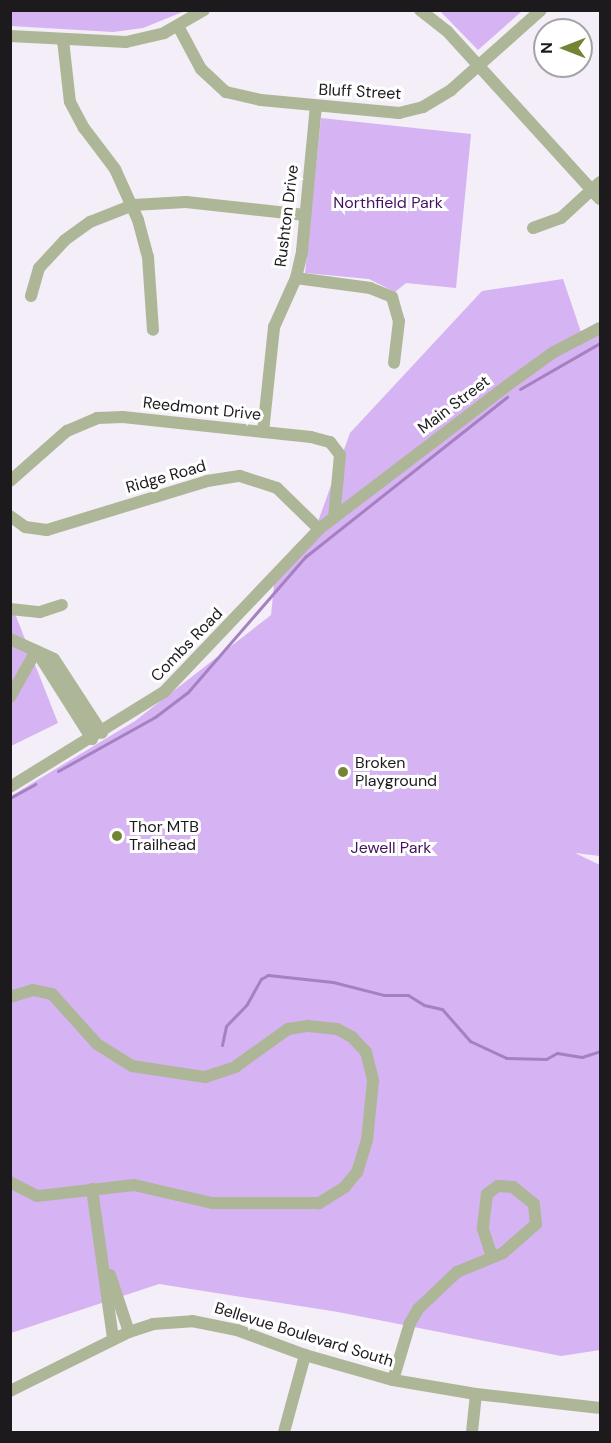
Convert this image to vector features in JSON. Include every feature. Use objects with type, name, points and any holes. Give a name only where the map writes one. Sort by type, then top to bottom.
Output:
[{"type":"street","points":[[10,36],[126,42],[178,26],[204,10]]},
{"type":"street","points":[[420,10],[479,65],[598,190],[561,218],[533,228]]},
{"type":"street","name":"Bluff Street","points":[[178,26],[201,69],[225,92],[316,106],[386,113],[412,111],[436,100],[541,10]]},
{"type":"street","points":[[63,39],[70,102],[133,205],[147,257],[153,330]]},
{"type":"street","name":"Rushton Drive","points":[[263,432],[274,327],[296,278],[316,106]]},
{"type":"street","points":[[31,296],[39,268],[65,240],[90,222],[133,205],[186,201],[305,215]]},
{"type":"street","points":[[296,278],[370,288],[392,297],[399,321],[394,363]]},
{"type":"street","name":"Main Street","points":[[334,518],[554,352],[600,328]]},
{"type":"street","name":"Reedmont Drive","points":[[10,481],[68,431],[97,418],[319,438],[334,445],[340,461],[334,518]]},
{"type":"street","name":"Ridge Road","points":[[10,516],[25,527],[47,530],[196,484],[240,476],[277,488],[319,530]]},
{"type":"street","name":"Combs Road","points":[[10,787],[97,736],[179,679],[319,530],[334,518]]},
{"type":"street","points":[[10,609],[40,612],[62,605]]},
{"type":"street","points":[[10,639],[36,651],[63,668],[97,736]]},
{"type":"street","points":[[10,697],[36,651]]},
{"type":"street","points":[[10,997],[33,990],[52,994],[104,1051],[132,1066],[155,1072],[206,1077],[221,1074],[280,1032],[308,1026],[345,1032],[359,1043],[369,1060],[372,1098],[361,1162],[352,1180],[327,1200],[300,1206],[212,1203],[134,1185],[37,1196],[10,1182]]},
{"type":"street","points":[[393,1380],[410,1323],[418,1309],[457,1272],[492,1257],[531,1231],[538,1217],[534,1204],[513,1187],[498,1186],[488,1194],[483,1229],[492,1257]]},
{"type":"street","points":[[92,1189],[105,1266],[113,1339]]},
{"type":"street","points":[[105,1266],[117,1291],[129,1332]]},
{"type":"street","name":"Bellevue Boulevard South","points":[[10,1391],[129,1332],[165,1322],[204,1322],[305,1355],[393,1380],[476,1394],[600,1408]]},
{"type":"street","points":[[284,1432],[305,1355]]},
{"type":"street","points":[[472,1432],[476,1394]]},
{"type":"green space","points":[[440,10],[522,11],[478,50]]},
{"type":"green space","points":[[10,11],[185,11],[143,28],[113,32],[11,26]]},
{"type":"green space","name":"Northfield Park","points":[[321,118],[471,134],[456,288],[406,283],[395,292],[369,279],[305,273]]},
{"type":"green space","name":"Jewell Park","points":[[563,279],[584,341],[600,333],[600,856],[575,853],[600,865],[600,1350],[561,1356],[338,1312],[159,1284],[11,1333],[11,796],[135,721],[271,615],[275,575],[308,549],[350,433],[482,291]]},
{"type":"green space","points":[[10,601],[58,723],[11,746],[10,746]]},
{"type":"waterway","points":[[520,389],[600,343]]},
{"type":"waterway","points":[[58,771],[155,717],[188,692],[305,557],[507,397]]},
{"type":"waterway","points":[[10,798],[35,784]]},
{"type":"waterway","points":[[222,1045],[226,1026],[247,1004],[261,979],[268,975],[333,982],[384,995],[408,995],[424,1005],[442,1009],[470,1041],[506,1058],[546,1059],[557,1053],[582,1057],[600,1051]]},
{"type":"place","name":"Broken Playground","points":[[343,772]]},
{"type":"place","name":"Thor MTB Trailhead","points":[[117,836]]}]
